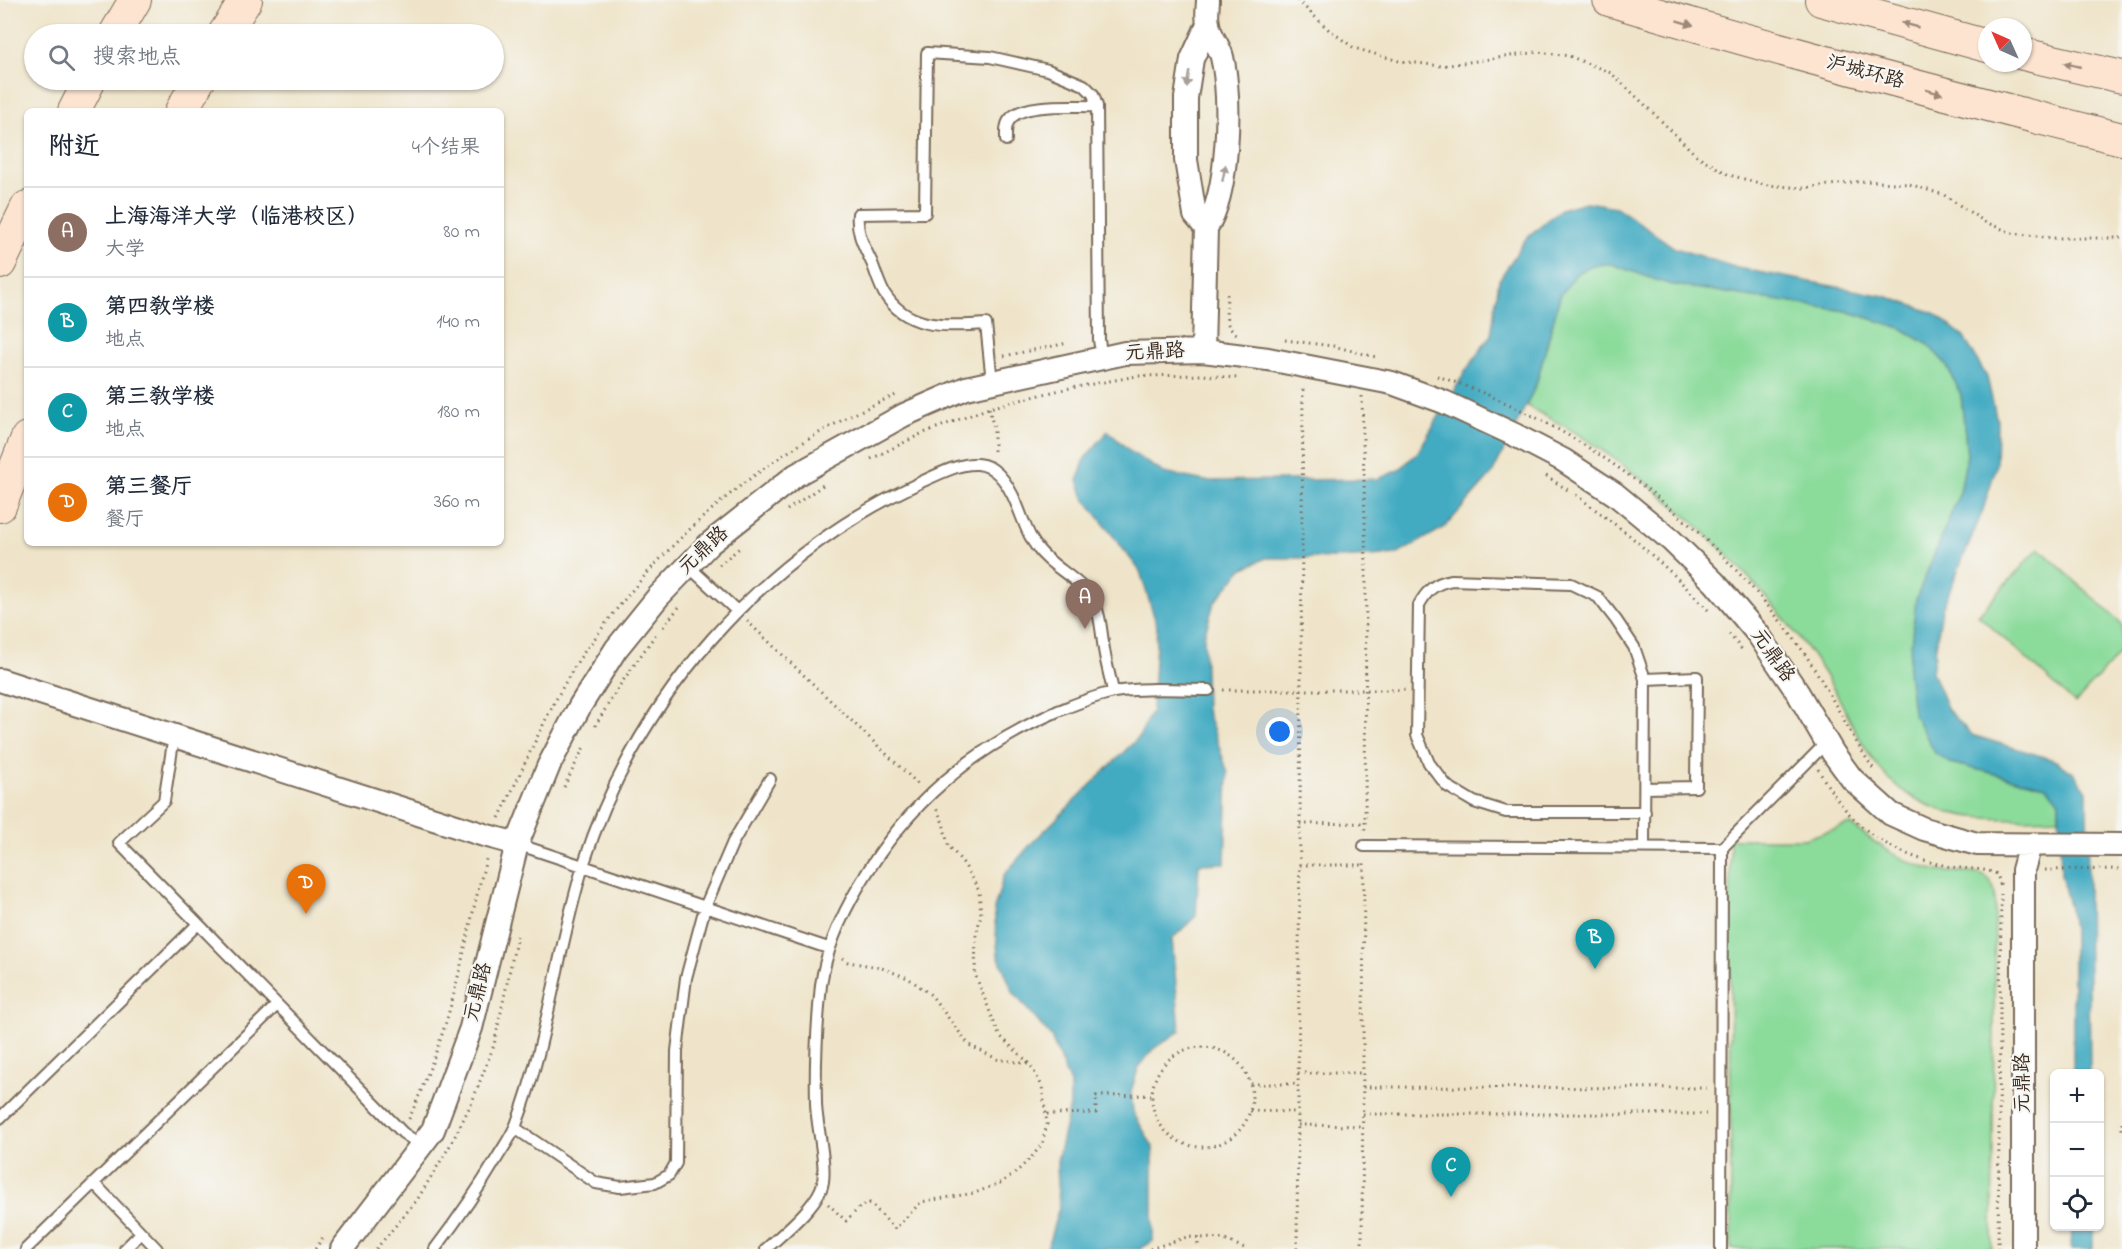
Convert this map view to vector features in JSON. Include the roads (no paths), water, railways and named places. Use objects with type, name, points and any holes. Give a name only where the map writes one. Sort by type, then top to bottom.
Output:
[{"type":"main road","points":[[122,24],[135,0]]},
{"type":"main road","points":[[230,24],[246,0]]},
{"type":"main road","name":"沪城环路","points":[[1609,0],[1763,46],[2122,139]]},
{"type":"main road","points":[[1821,0],[1978,44]]},
{"type":"main road","points":[[2032,56],[2122,77]]},
{"type":"main road","points":[[76,108],[85,90]]},
{"type":"main road","points":[[183,108],[193,90]]},
{"type":"main road","points":[[0,263],[24,213]]},
{"type":"main road","points":[[0,506],[24,446]]},
{"type":"street","points":[[1203,351],[1206,228],[1214,216],[1225,167],[1226,98],[1222,56],[1208,24],[1208,0]]},
{"type":"street","points":[[1206,228],[1195,214],[1188,171],[1185,98],[1192,58],[1208,24]]},
{"type":"street","name":"元鼎路","points":[[333,1242],[412,1139],[433,1130],[471,1028],[517,844],[549,765],[580,706],[616,649],[687,565],[709,544],[796,475],[904,415],[966,388],[992,382],[1125,353],[1203,351],[1268,359],[1381,381],[1444,402],[1563,460],[1615,494],[1671,540],[1715,584],[1758,634],[1852,779],[1891,814],[1924,830],[1977,844],[2122,845]]},
{"type":"street","points":[[0,680],[517,844]]},
{"type":"street","name":"元鼎路","points":[[2023,1249],[2023,870],[2030,845]]},
{"type":"lane","points":[[992,382],[986,324],[941,326],[916,321],[898,309],[884,293],[857,228],[858,214],[925,213],[927,54],[990,57],[1048,70],[1084,85],[1093,94],[1097,106],[1102,358]]},
{"type":"lane","points":[[1006,140],[1006,125],[1012,116],[1026,109],[1097,106]]},
{"type":"lane","points":[[435,1249],[491,1169],[515,1128],[532,1074],[583,865],[597,826],[627,759],[655,711],[690,663],[737,611],[791,562],[841,525],[885,499],[966,464],[979,464],[993,470],[1007,485],[1030,538],[1040,552],[1074,579],[1092,598],[1100,617],[1104,654],[1113,692]]},
{"type":"lane","points":[[687,565],[737,611]]},
{"type":"lane","points":[[1644,847],[1645,812],[1645,679],[1634,647],[1598,597],[1571,584],[1452,580],[1439,582],[1425,592],[1419,605],[1417,735],[1428,763],[1447,786],[1474,802],[1506,812],[1645,812]]},
{"type":"lane","points":[[1645,679],[1697,677],[1696,787],[1645,788]]},
{"type":"lane","points":[[766,1249],[798,1218],[822,1187],[815,1055],[821,984],[828,948],[851,899],[879,852],[917,805],[953,773],[993,745],[1032,722],[1082,701],[1113,692],[1209,690]]},
{"type":"lane","points":[[174,736],[164,801],[119,843],[412,1139]]},
{"type":"lane","points":[[1721,1249],[1722,848],[1827,742]]},
{"type":"lane","points":[[515,1128],[596,1183],[620,1187],[655,1183],[669,1175],[676,1163],[677,1051],[686,978],[705,907],[733,842],[770,778]]},
{"type":"lane","points":[[517,844],[828,948]]},
{"type":"lane","points":[[1364,846],[1722,848]]},
{"type":"lane","points":[[0,1118],[198,924]]},
{"type":"lane","points":[[26,1249],[277,1005]]},
{"type":"lane","points":[[94,1183],[157,1249]]},
{"type":"lane","points":[[125,1249],[141,1233]]},
{"type":"water","points":[[1586,202],[1616,207],[1675,248],[1737,268],[1885,296],[1934,313],[1963,336],[1987,377],[1997,421],[1996,467],[1983,510],[1942,609],[1932,672],[1948,710],[1972,735],[2054,760],[2074,773],[2087,791],[2090,1069],[2073,1069],[2073,930],[2061,875],[2059,801],[2046,786],[1950,763],[1935,753],[1913,713],[1908,671],[1916,599],[1960,492],[1967,455],[1961,395],[1946,364],[1927,344],[1901,328],[1846,311],[1668,284],[1611,264],[1592,265],[1576,274],[1560,296],[1536,385],[1492,474],[1445,527],[1398,554],[1340,558],[1266,558],[1242,569],[1214,603],[1204,636],[1206,709],[1228,773],[1225,863],[1199,864],[1196,916],[1172,939],[1180,1031],[1156,1047],[1139,1066],[1131,1091],[1133,1112],[1153,1147],[1153,1241],[1140,1249],[1047,1249],[1059,1207],[1057,1161],[1070,1106],[1070,1084],[1051,1037],[1013,992],[998,955],[994,909],[1004,875],[1031,844],[1139,737],[1152,710],[1157,626],[1140,571],[1084,498],[1078,480],[1085,458],[1108,431],[1132,453],[1164,473],[1206,481],[1378,479],[1399,470],[1418,452],[1465,372],[1491,335],[1499,280],[1525,240],[1561,209]]},
{"type":"water","points":[[2072,1231],[2093,1231],[2093,1249],[2071,1249]]},
{"type":"place","name":"上海海洋大学（临港校区）","points":[[1085,629]]},
{"type":"place","name":"第三餐厅","points":[[306,914]]},
{"type":"place","name":"第四教学楼","points":[[1595,969]]},
{"type":"place","name":"第三教学楼","points":[[1451,1197]]}]
